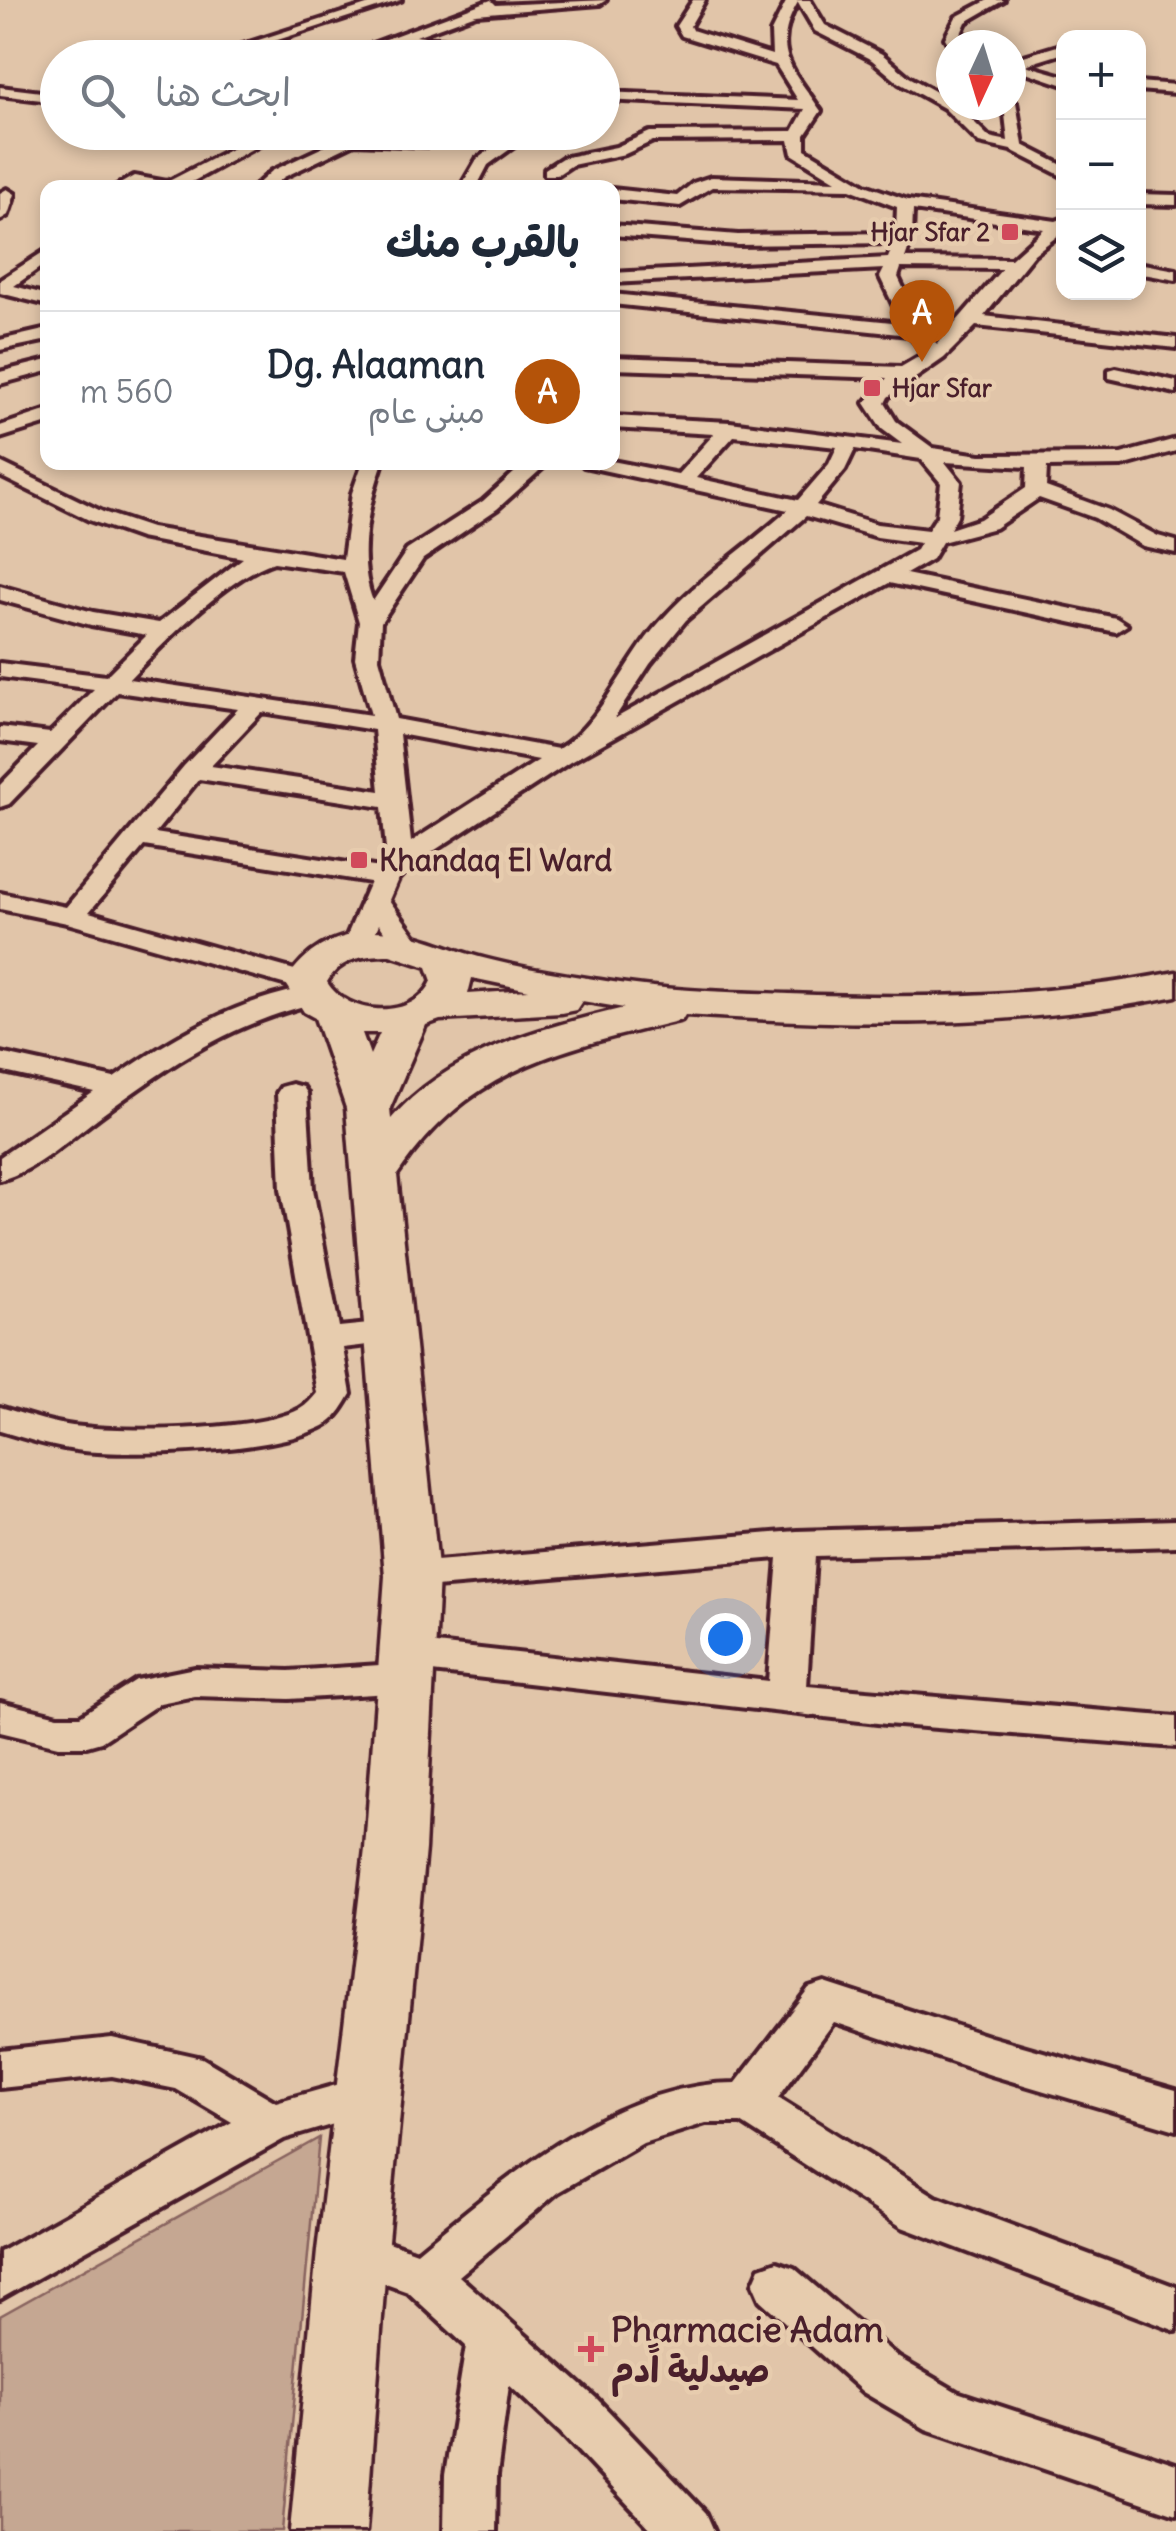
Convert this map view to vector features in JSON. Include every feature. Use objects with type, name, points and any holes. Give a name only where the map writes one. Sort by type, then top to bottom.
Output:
[{"type":"street","points":[[265,40],[395,0]]},
{"type":"street","points":[[396,40],[485,8],[600,0]]},
{"type":"street","points":[[698,0],[683,26],[687,33],[782,62]]},
{"type":"street","points":[[793,0],[775,35],[776,50],[811,113]]},
{"type":"street","points":[[804,0],[820,28],[877,57],[904,80],[949,104],[984,140],[1016,147],[1056,168]]},
{"type":"street","points":[[958,30],[961,20],[998,0]]},
{"type":"street","points":[[286,33],[320,40]]},
{"type":"street","points":[[403,38],[417,40]]},
{"type":"street","points":[[1026,56],[1056,44]]},
{"type":"street","points":[[1026,66],[1056,77]]},
{"type":"street","points":[[620,90],[746,87],[714,132],[717,137]]},
{"type":"street","points":[[1146,87],[1176,89]]},
{"type":"street","points":[[0,91],[40,96]]},
{"type":"street","points":[[620,92],[731,108],[811,113]]},
{"type":"street","points":[[579,177],[546,175],[567,161],[620,151],[655,125],[669,100]]},
{"type":"street","points":[[731,108],[811,113]]},
{"type":"street","points":[[811,113],[797,135],[797,151],[859,188],[906,204],[1056,223]]},
{"type":"street","points":[[1013,120],[1016,147]]},
{"type":"street","points":[[626,132],[655,125],[717,137],[762,156]]},
{"type":"street","points":[[717,137],[797,135]]},
{"type":"street","points":[[184,180],[242,150]]},
{"type":"street","points":[[271,180],[325,150]]},
{"type":"street","points":[[472,180],[482,162],[500,150]]},
{"type":"street","points":[[592,150],[597,155]]},
{"type":"street","points":[[796,170],[824,184]]},
{"type":"street","points":[[620,195],[680,201],[711,182],[859,188]]},
{"type":"street","points":[[0,215],[7,194]]},
{"type":"street","points":[[1146,198],[1176,200]]},
{"type":"street","points":[[906,204],[904,238],[889,277],[914,330],[936,354]]},
{"type":"street","points":[[140,838],[388,880],[561,757],[716,674],[924,554],[947,516],[951,482],[928,454],[889,425],[876,403],[885,387],[900,374],[936,354],[974,320],[1011,264],[1056,227]]},
{"type":"street","points":[[620,231],[738,240],[904,238]]},
{"type":"street","points":[[1039,239],[1056,244]]},
{"type":"street","points":[[1146,252],[1158,252]]},
{"type":"street","points":[[3,290],[40,260]]},
{"type":"street","points":[[620,278],[895,263],[1011,264]]},
{"type":"street","points":[[1146,269],[1176,274]]},
{"type":"street","points":[[3,290],[40,298]]},
{"type":"street","points":[[620,300],[914,330]]},
{"type":"street","points":[[974,320],[1176,343]]},
{"type":"street","points":[[0,345],[40,336]]},
{"type":"street","points":[[620,363],[900,374]]},
{"type":"street","points":[[0,378],[40,368]]},
{"type":"street","points":[[1116,374],[1176,387]]},
{"type":"street","points":[[0,432],[40,419]]},
{"type":"street","points":[[620,422],[730,428],[980,460],[1122,460],[1176,444]]},
{"type":"street","points":[[681,483],[730,428]]},
{"type":"street","points":[[587,742],[654,640],[721,575],[802,507],[842,464],[849,442]]},
{"type":"street","points":[[620,469],[802,507],[828,519],[936,536],[959,534],[1013,510],[1036,490],[1037,461]]},
{"type":"street","points":[[0,468],[96,516],[147,534],[264,555],[354,559],[415,555]]},
{"type":"street","points":[[357,946],[388,880],[394,801],[386,726],[367,658],[370,622],[355,583],[362,492],[370,470]]},
{"type":"street","points":[[370,622],[415,555],[490,505],[530,470]]},
{"type":"street","points":[[1036,490],[1119,521],[1151,541],[1176,546]]},
{"type":"street","points":[[0,799],[162,630],[248,562],[264,555]]},
{"type":"street","points":[[886,576],[923,587],[1116,625]]},
{"type":"street","points":[[0,594],[92,618],[162,630]]},
{"type":"street","points":[[0,670],[255,705],[561,757]]},
{"type":"street","points":[[72,916],[193,770],[255,705]]},
{"type":"street","points":[[0,734],[54,742]]},
{"type":"street","points":[[193,770],[394,801]]},
{"type":"street","points":[[388,880],[407,944]]},
{"type":"street","points":[[0,901],[72,916],[316,998],[357,1020],[630,997]]},
{"type":"street","points":[[328,2531],[409,1667],[412,1576],[368,1108],[316,998],[321,960],[357,946],[407,944],[445,960],[630,997],[855,1010],[970,1010],[1088,1000],[1176,984]]},
{"type":"street","points":[[368,1108],[422,1013],[448,996],[455,984],[454,971],[445,960]]},
{"type":"street","points":[[0,1171],[122,1088],[252,1008],[280,998],[316,998]]},
{"type":"street","points":[[372,1178],[415,1118],[447,1089],[498,1058],[622,1021],[713,1003]]},
{"type":"street","points":[[0,1062],[122,1088]]},
{"type":"street","points":[[0,1419],[81,1438],[117,1440],[232,1432],[312,1418],[334,1394],[297,1189],[292,1094]]},
{"type":"street","points":[[324,1338],[389,1333]]},
{"type":"street","points":[[412,1576],[797,1544],[1176,1534]]},
{"type":"street","points":[[788,1695],[797,1544]]},
{"type":"street","points":[[0,1716],[58,1731],[87,1731],[150,1690],[195,1682],[289,1686],[409,1667],[788,1695],[904,1711],[1176,1732]]},
{"type":"street","points":[[748,2103],[825,2001],[991,2056],[1176,2110]]},
{"type":"street","points":[[0,2069],[112,2057],[186,2072],[272,2124]]},
{"type":"street","points":[[0,2277],[272,2124],[368,2095]]},
{"type":"street","points":[[424,2276],[542,2177],[629,2128],[706,2103],[748,2103],[919,2212],[1176,2308]]},
{"type":"street","points":[[352,2251],[424,2276],[579,2416],[688,2531]]},
{"type":"street","points":[[778,2284],[881,2375],[944,2412],[1176,2489]]},
{"type":"street","points":[[470,2531],[471,2475],[492,2336]]},
{"type":"shaded area","points":[[319,2138],[282,2531],[0,2531],[0,2316]]},
{"type":"place","name":"Hjar Sfar 2","points":[[1010,232]]},
{"type":"place","name":"Dg. Alaaman","points":[[922,362]]},
{"type":"place","name":"Hjar Sfar","points":[[872,388]]},
{"type":"place","name":"Khandaq El Ward","points":[[359,860]]},
{"type":"place","name":"Pharmacie Adam صيدلية اًدم","points":[[591,2349]]}]
